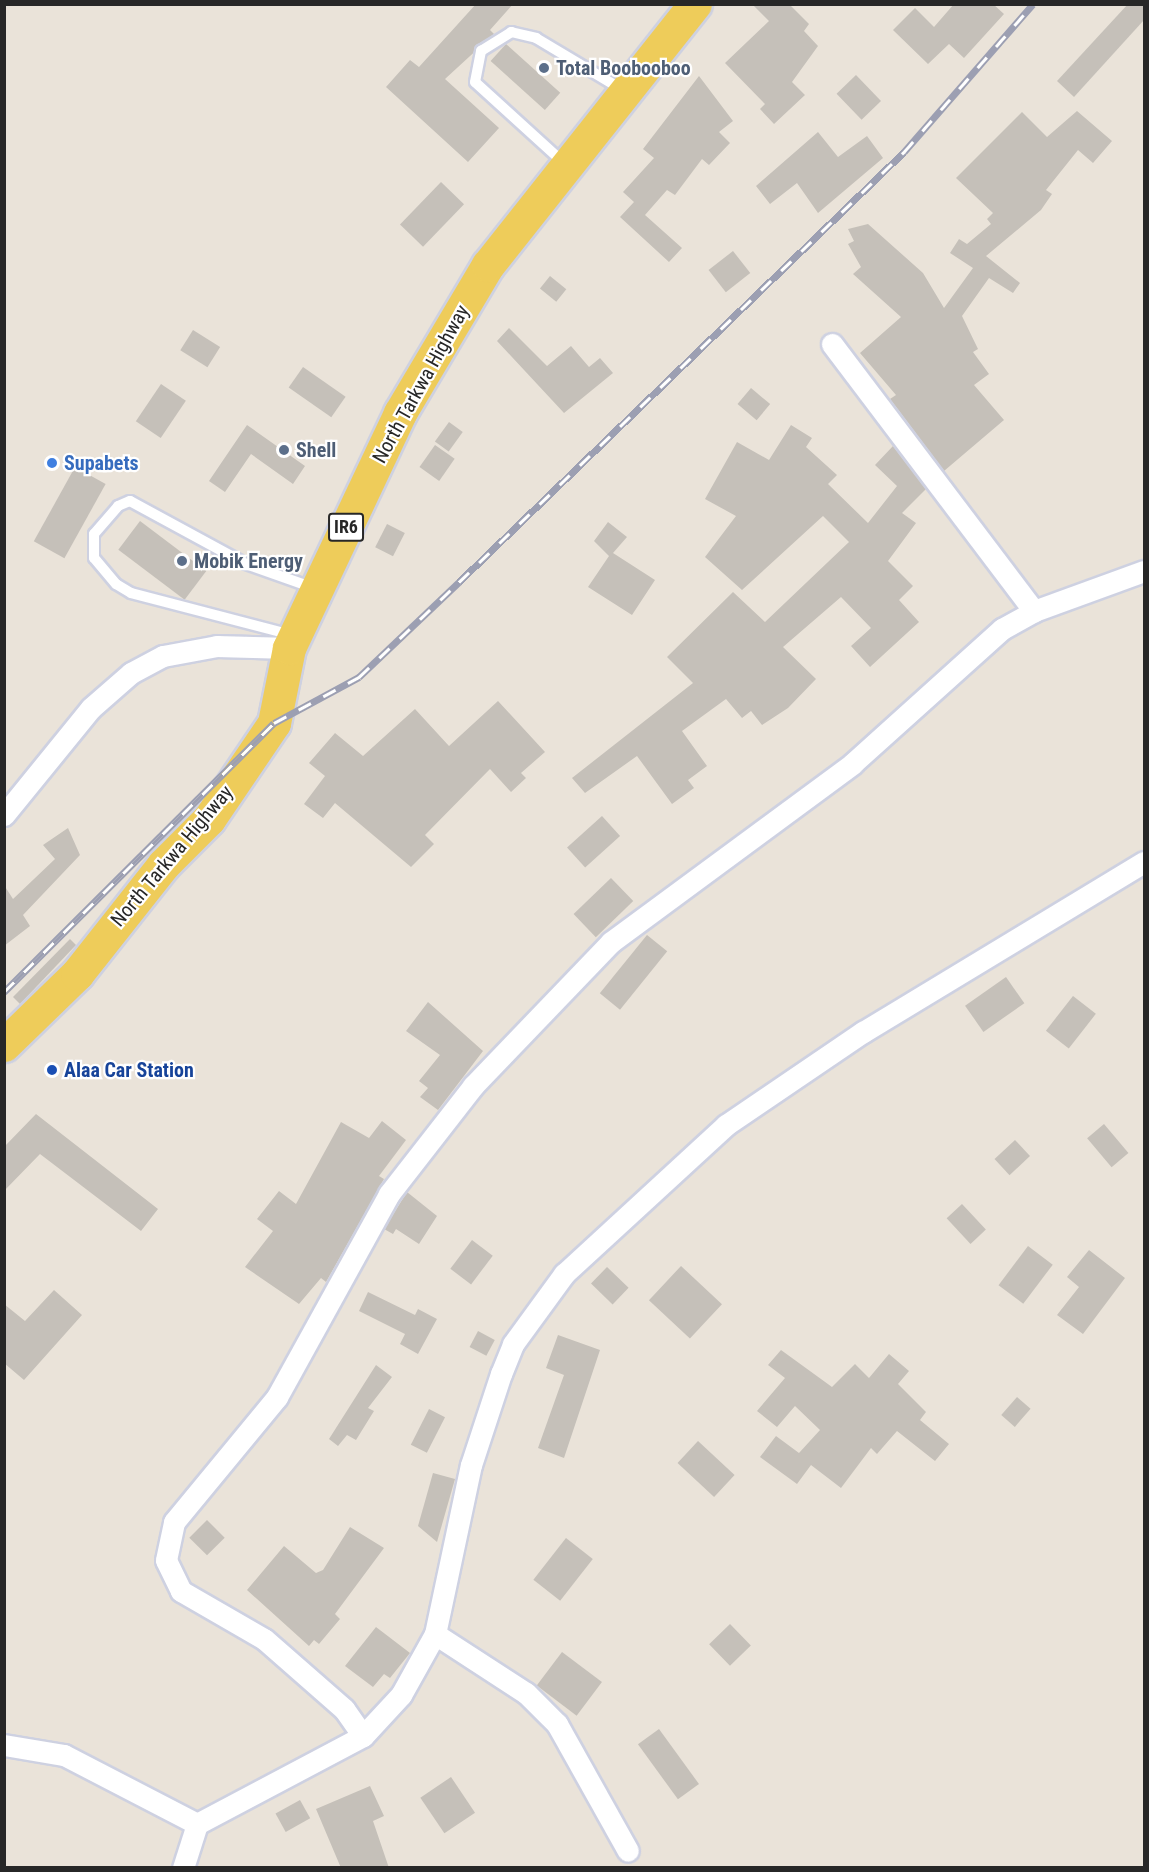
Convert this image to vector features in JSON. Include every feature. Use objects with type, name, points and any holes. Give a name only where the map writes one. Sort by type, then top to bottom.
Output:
[{"type":"main road","name":"North Tarkwa Highway","points":[[4,1045],[77,974],[163,865],[208,819],[274,723],[292,642],[400,413],[488,265],[628,93],[695,4]]},
{"type":"street","points":[[832,344],[1034,610]]},
{"type":"street","points":[[363,1736],[344,1709],[264,1639],[181,1591],[166,1560],[174,1522],[277,1397],[389,1194],[473,1086],[584,969],[730,851],[852,764],[963,659],[1034,610],[1144,571]]},
{"type":"street","points":[[4,815],[91,708],[131,673],[163,656],[217,646],[292,642]]},
{"type":"street","points":[[183,1868],[197,1824],[363,1736],[401,1695],[435,1634],[471,1465],[501,1374],[513,1344],[564,1274],[726,1125],[863,1032],[1144,862]]},
{"type":"street","points":[[435,1634],[526,1693],[557,1724],[628,1851]]},
{"type":"street","points":[[4,1745],[64,1755],[197,1824]]},
{"type":"lane","points":[[569,167],[475,82],[481,51],[511,32],[536,38],[628,93]]},
{"type":"lane","points":[[292,642],[131,593],[116,584],[93,558],[94,534],[118,506],[130,501],[246,564],[317,589]]},
{"type":"building","points":[[476,4],[513,4],[490,30],[494,34],[445,79],[499,128],[468,162],[386,87],[410,60],[419,67]]},
{"type":"building","points":[[752,4],[789,4],[809,24],[804,31],[818,46],[792,82],[805,95],[774,124],[760,109],[765,104],[725,63],[769,21]]},
{"type":"building","points":[[954,4],[993,4],[1004,14],[964,58],[949,44],[928,64],[893,30],[915,8],[934,27]]},
{"type":"building","points":[[1128,4],[1144,4],[1144,20],[1074,97],[1057,81]]},
{"type":"building","points":[[506,44],[560,93],[545,110],[491,61]]},
{"type":"building","points":[[856,75],[881,101],[862,120],[837,94]]},
{"type":"building","points":[[699,76],[733,121],[719,132],[730,143],[709,165],[702,159],[675,195],[667,190],[645,215],[682,248],[669,262],[620,217],[634,202],[623,192],[654,158],[643,149]]},
{"type":"building","points":[[1077,111],[1112,141],[1093,163],[1078,150],[1046,190],[1052,194],[1041,210],[986,256],[1020,283],[1013,293],[989,278],[962,316],[978,349],[973,352],[989,374],[974,385],[1004,420],[944,471],[890,399],[896,395],[860,353],[901,317],[853,274],[861,267],[848,244],[854,241],[848,229],[868,224],[923,273],[944,308],[973,268],[950,253],[959,239],[967,244],[991,224],[987,219],[993,213],[956,178],[1022,112],[1047,137]]},
{"type":"building","points":[[818,132],[838,157],[867,136],[883,158],[818,213],[797,183],[770,204],[756,186]]},
{"type":"building","points":[[441,182],[464,204],[423,247],[400,224]]},
{"type":"building","points":[[733,251],[750,273],[726,292],[709,270]]},
{"type":"building","points":[[550,276],[566,289],[556,302],[540,288]]},
{"type":"building","points":[[509,328],[547,366],[571,346],[589,367],[600,358],[613,373],[564,413],[497,341]]},
{"type":"building","points":[[193,330],[220,347],[207,367],[180,350]]},
{"type":"building","points":[[303,367],[346,397],[331,417],[289,387]]},
{"type":"building","points":[[161,384],[186,401],[161,438],[136,421]]},
{"type":"building","points":[[751,388],[770,404],[757,420],[738,404]]},
{"type":"building","points":[[449,422],[463,432],[449,451],[435,441]]},
{"type":"building","points":[[247,425],[305,466],[293,484],[251,454],[225,492],[209,481]]},
{"type":"building","points":[[791,425],[812,438],[806,447],[837,475],[828,484],[868,523],[897,486],[875,465],[893,446],[926,489],[902,513],[916,523],[888,561],[913,586],[899,600],[919,622],[870,667],[851,646],[871,628],[841,597],[783,647],[816,679],[788,708],[762,725],[751,711],[742,718],[726,699],[682,731],[707,766],[688,780],[694,788],[672,804],[637,756],[585,793],[572,778],[693,683],[667,657],[733,592],[765,622],[849,542],[823,516],[742,590],[705,557],[736,516],[705,499],[737,442],[769,460]]},
{"type":"building","points":[[435,445],[455,459],[439,481],[420,467]]},
{"type":"building","points":[[75,467],[106,484],[64,558],[34,541]]},
{"type":"building","points":[[140,521],[206,571],[185,600],[118,550]]},
{"type":"building","points":[[608,522],[627,537],[613,553],[655,580],[632,615],[588,587],[609,556],[594,541]]},
{"type":"building","points":[[387,524],[405,533],[393,556],[375,547]]},
{"type":"building","points":[[498,701],[545,752],[521,773],[526,778],[511,792],[490,769],[425,835],[434,844],[411,867],[335,803],[323,818],[304,804],[325,776],[309,763],[335,733],[363,756],[415,709],[449,746]]},
{"type":"building","points":[[602,816],[620,836],[585,868],[567,847]]},
{"type":"building","points":[[68,828],[80,855],[23,915],[30,926],[4,946],[4,885],[13,899],[55,859],[43,845]]},
{"type":"building","points":[[611,878],[633,901],[596,937],[574,914]]},
{"type":"building","points":[[647,935],[667,951],[620,1010],[600,993]]},
{"type":"building","points":[[70,939],[76,945],[20,1004],[13,997]]},
{"type":"building","points":[[1006,977],[1024,1003],[983,1032],[965,1006]]},
{"type":"building","points":[[1073,996],[1096,1014],[1069,1049],[1046,1031]]},
{"type":"building","points":[[428,1002],[483,1051],[438,1110],[420,1097],[428,1088],[419,1081],[440,1055],[406,1031]]},
{"type":"building","points":[[36,1114],[158,1209],[141,1231],[40,1154],[4,1191],[4,1147]]},
{"type":"building","points":[[382,1121],[406,1140],[379,1176],[384,1179],[326,1282],[321,1278],[299,1304],[245,1267],[273,1231],[257,1219],[279,1191],[296,1204],[341,1122],[369,1138]]},
{"type":"building","points":[[1104,1124],[1128,1153],[1112,1167],[1087,1138]]},
{"type":"building","points":[[1015,1140],[1030,1156],[1010,1175],[995,1159]]},
{"type":"building","points":[[407,1192],[437,1216],[419,1244],[396,1229],[393,1234],[384,1229]]},
{"type":"building","points":[[962,1204],[986,1230],[971,1244],[947,1218]]},
{"type":"building","points":[[472,1240],[493,1256],[471,1284],[450,1269]]},
{"type":"building","points":[[1028,1246],[1053,1265],[1023,1304],[999,1285]]},
{"type":"building","points":[[1089,1250],[1125,1278],[1083,1334],[1057,1315],[1079,1287],[1067,1277]]},
{"type":"building","points":[[681,1266],[722,1304],[690,1339],[649,1300]]},
{"type":"building","points":[[607,1267],[629,1288],[613,1304],[591,1284]]},
{"type":"building","points":[[54,1290],[82,1315],[24,1380],[4,1363],[4,1304],[25,1321]]},
{"type":"building","points":[[368,1292],[415,1315],[418,1309],[437,1319],[418,1354],[400,1344],[405,1334],[359,1311]]},
{"type":"building","points":[[478,1331],[495,1340],[486,1356],[470,1347]]},
{"type":"building","points":[[558,1335],[600,1350],[564,1458],[538,1448],[564,1375],[546,1368]]},
{"type":"building","points":[[781,1350],[832,1387],[855,1364],[869,1378],[889,1354],[909,1371],[898,1384],[926,1412],[920,1420],[949,1444],[935,1461],[897,1431],[877,1454],[871,1448],[841,1488],[811,1465],[797,1484],[760,1457],[776,1436],[799,1453],[820,1430],[795,1406],[777,1427],[757,1411],[785,1378],[768,1365]]},
{"type":"building","points":[[376,1365],[392,1377],[368,1408],[374,1411],[356,1440],[347,1435],[338,1446],[329,1439]]},
{"type":"building","points":[[1017,1397],[1031,1409],[1015,1427],[1001,1415]]},
{"type":"building","points":[[429,1409],[445,1417],[427,1453],[411,1445]]},
{"type":"building","points":[[698,1441],[735,1475],[714,1497],[678,1463]]},
{"type":"building","points":[[433,1473],[455,1479],[437,1542],[418,1526]]},
{"type":"building","points":[[207,1520],[225,1538],[207,1555],[189,1538]]},
{"type":"building","points":[[350,1527],[384,1548],[335,1614],[340,1619],[319,1644],[314,1640],[309,1646],[247,1590],[284,1546],[316,1573],[323,1570]]},
{"type":"building","points":[[566,1538],[593,1559],[560,1601],[533,1580]]},
{"type":"building","points":[[730,1624],[751,1646],[730,1666],[709,1644]]},
{"type":"building","points":[[376,1627],[410,1653],[390,1678],[384,1674],[373,1687],[345,1666]]},
{"type":"building","points":[[562,1652],[602,1682],[577,1716],[537,1686]]},
{"type":"building","points":[[659,1729],[699,1784],[678,1799],[638,1744]]},
{"type":"building","points":[[451,1777],[475,1813],[444,1833],[420,1798]]},
{"type":"building","points":[[370,1786],[384,1816],[373,1821],[389,1868],[341,1868],[316,1809]]},
{"type":"building","points":[[300,1800],[310,1818],[286,1832],[276,1814]]},
{"type":"railway","points":[[4,992],[274,723],[359,677],[459,582],[904,152],[1033,4]]},
{"type":"place","name":"Total Boobooboo","points":[[544,68]]},
{"type":"place","name":"Shell","points":[[284,450]]},
{"type":"place","name":"Supabets","points":[[52,463]]},
{"type":"place","name":"Mobik Energy","points":[[182,561]]},
{"type":"place","name":"Alaa Car Station","points":[[52,1070]]}]
